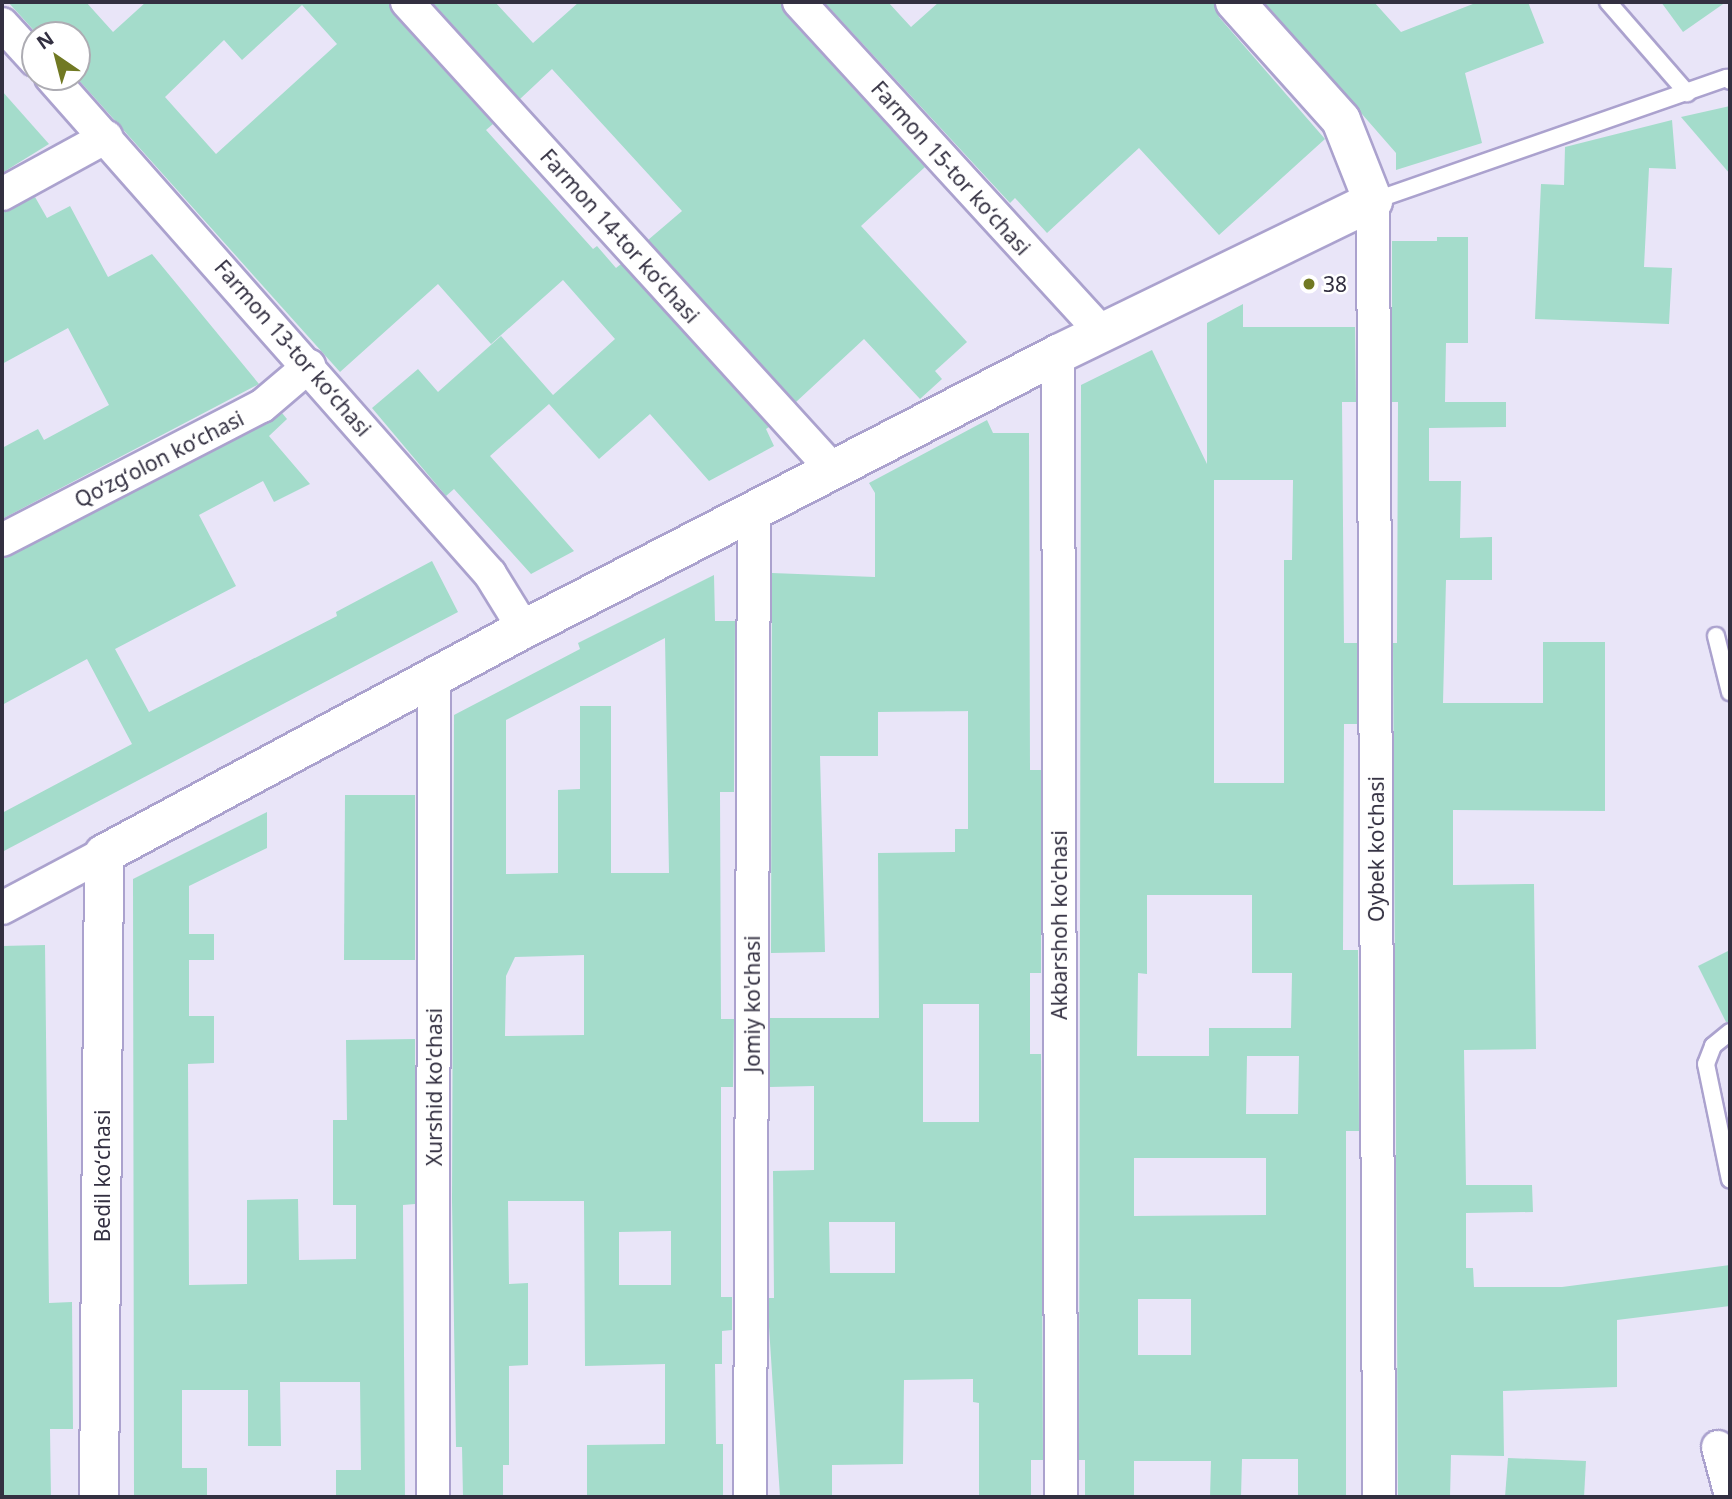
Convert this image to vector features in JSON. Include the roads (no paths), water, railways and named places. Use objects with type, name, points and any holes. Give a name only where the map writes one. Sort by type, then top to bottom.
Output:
[{"type":"street","name":"Farmon 14-tor koʻchasi","points":[[407,2],[833,470]]},
{"type":"street","name":"Farmon 15-tor koʻchasi","points":[[799,2],[1102,333]]},
{"type":"street","points":[[2,908],[524,629],[1058,354],[1373,201],[1341,120],[1235,2]]},
{"type":"street","points":[[2,24],[21,45]]},
{"type":"street","name":"Farmon 13-tor koʻchasi","points":[[64,91],[490,574],[524,629]]},
{"type":"street","points":[[2,194],[106,136]]},
{"type":"street","name":"Oybek ko'chasi","points":[[1373,201],[1379,1497]]},
{"type":"street","name":"Akbarshoh ko'chasi","points":[[1058,354],[1061,1497]]},
{"type":"street","name":"Qoʻzgʻolon koʻchasi","points":[[2,540],[262,407],[309,366]]},
{"type":"street","name":"Jomiy ko'chasi","points":[[750,1497],[754,511]]},
{"type":"street","name":"Xurshid ko'chasi","points":[[433,1497],[434,678]]},
{"type":"street","name":"Bedil koʻchasi","points":[[99,1497],[104,854]]},
{"type":"street","points":[[1718,1447],[1730,1492]]},
{"type":"lane","points":[[1608,2],[1687,93]]},
{"type":"lane","points":[[1373,201],[1729,79]]},
{"type":"lane","points":[[1716,636],[1730,692]]},
{"type":"lane","points":[[1730,1032],[1713,1046],[1706,1064],[1730,1180]]},
{"type":"place","name":"38","points":[[1309,284]]}]
